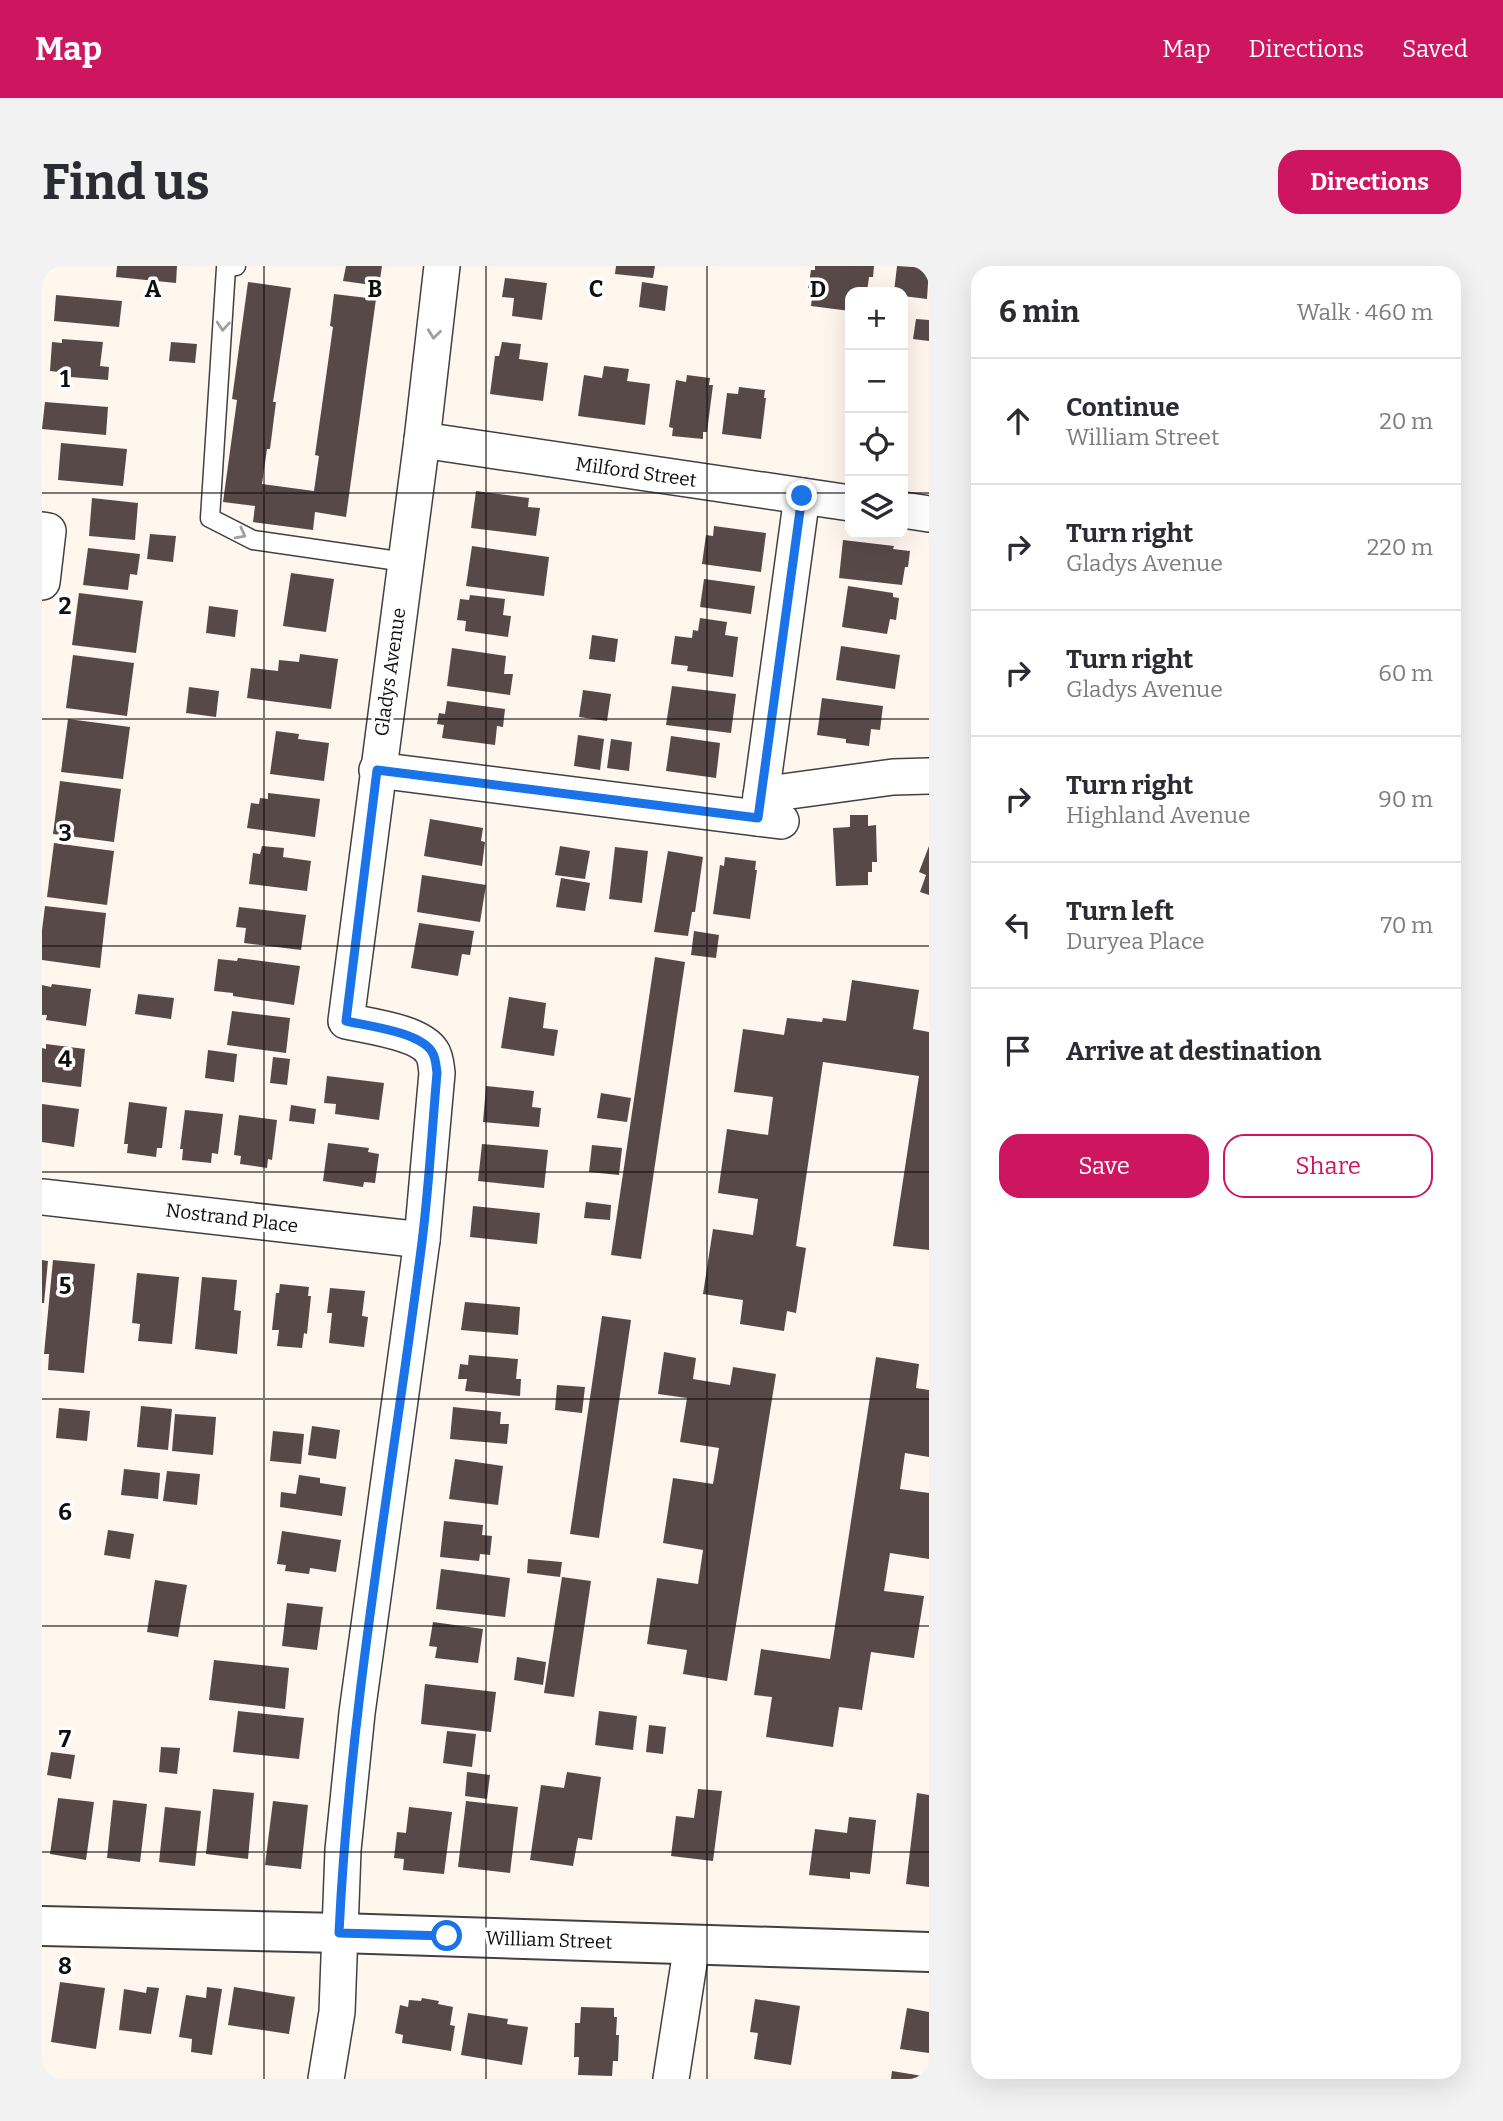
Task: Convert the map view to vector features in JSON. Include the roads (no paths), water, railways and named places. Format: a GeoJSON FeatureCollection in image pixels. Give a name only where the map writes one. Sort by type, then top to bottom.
{"type":"FeatureCollection","features":[{"type":"Feature","properties":{"kind":"street","name":"Gladys Avenue"},"geometry":{"type":"LineString","coordinates":[[326,2079],[337,2012],[343,1850],[357,1713],[422,1240],[437,1073],[435,1056],[430,1048],[406,1034],[346,1021],[422,440],[442,266]]}},
{"type":"Feature","properties":{"kind":"street","name":"Milford Street"},"geometry":{"type":"LineString","coordinates":[[422,440],[845,502]]}},
{"type":"Feature","properties":{"kind":"street"},"geometry":{"type":"LineString","coordinates":[[767,811],[802,496]]}},
{"type":"Feature","properties":{"kind":"street"},"geometry":{"type":"LineString","coordinates":[[908,511],[929,514]]}},
{"type":"Feature","properties":{"kind":"street"},"geometry":{"type":"LineString","coordinates":[[42,530],[48,531],[42,582]]}},
{"type":"Feature","properties":{"kind":"street"},"geometry":{"type":"LineString","coordinates":[[377,770],[767,811],[893,776],[929,776]]}},
{"type":"Feature","properties":{"kind":"street","name":"Nostrand Place"},"geometry":{"type":"LineString","coordinates":[[42,1196],[422,1240]]}},
{"type":"Feature","properties":{"kind":"street","name":"William Street"},"geometry":{"type":"LineString","coordinates":[[42,1926],[929,1952]]}},
{"type":"Feature","properties":{"kind":"street"},"geometry":{"type":"LineString","coordinates":[[671,2079],[692,1944]]}},
{"type":"Feature","properties":{"kind":"lane"},"geometry":{"type":"LineString","coordinates":[[236,266],[226,268],[210,518],[253,540],[405,562]]}}]}
